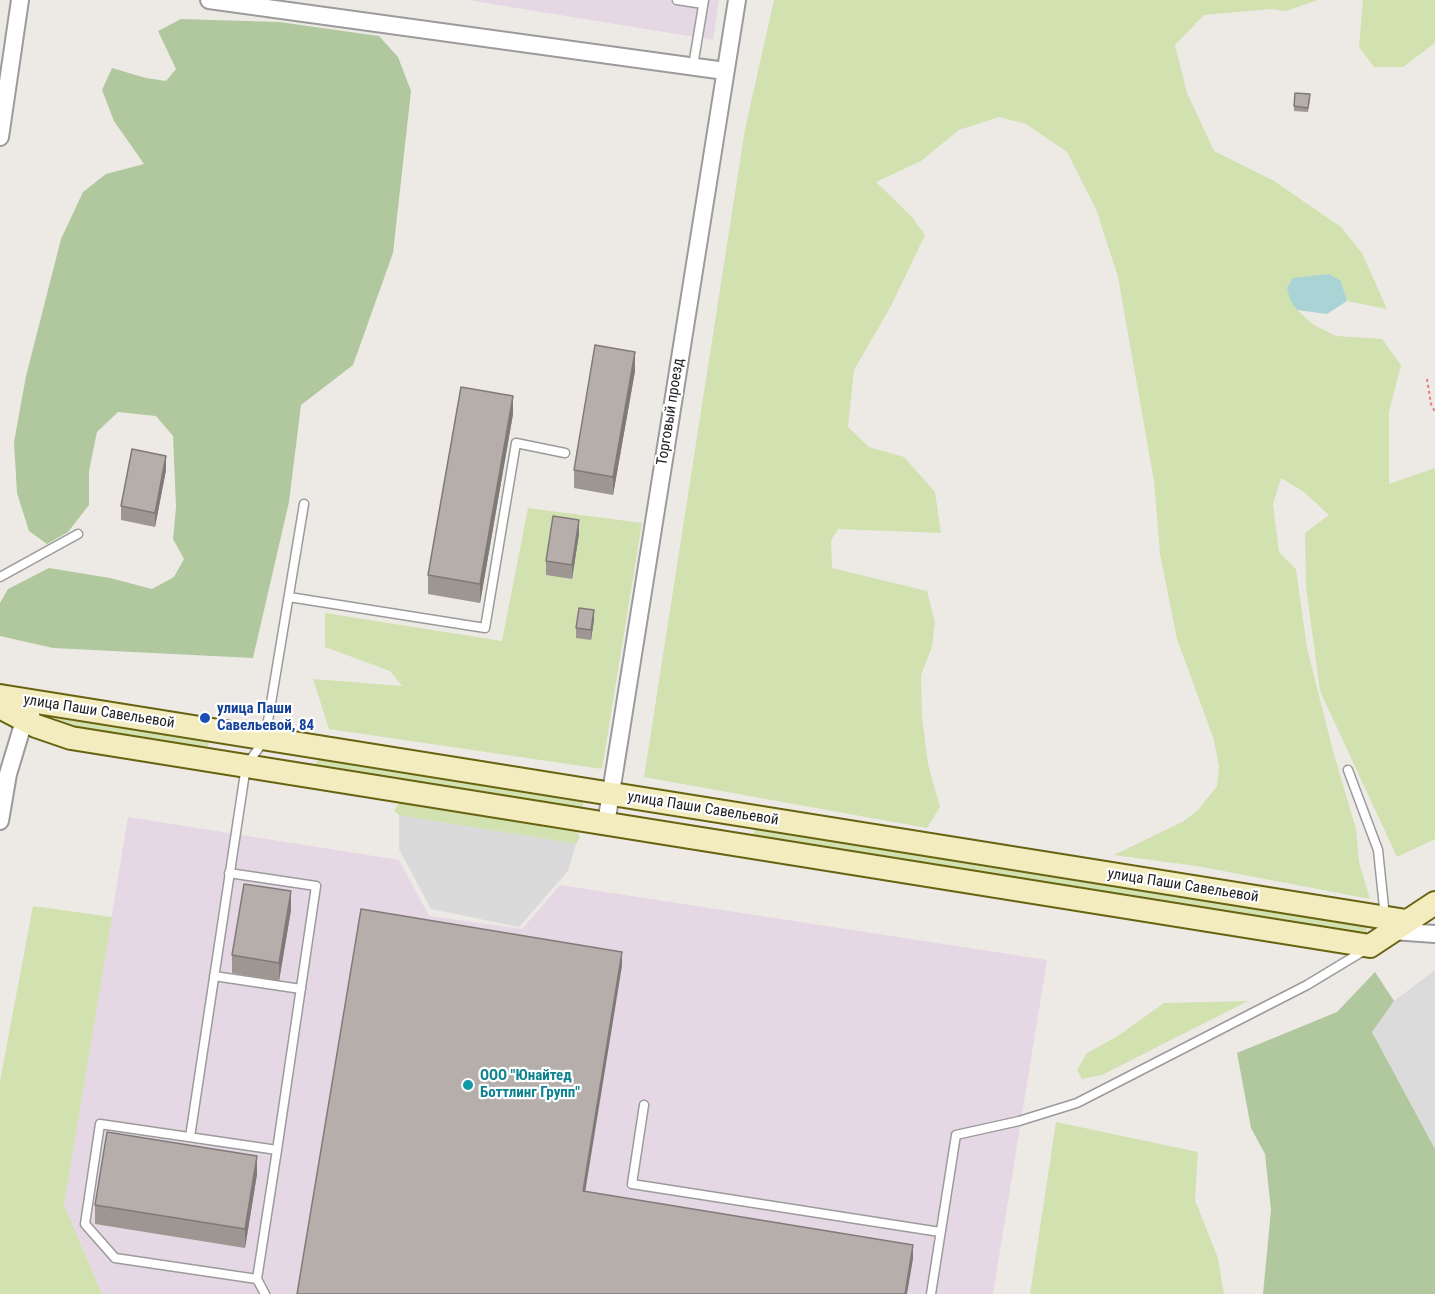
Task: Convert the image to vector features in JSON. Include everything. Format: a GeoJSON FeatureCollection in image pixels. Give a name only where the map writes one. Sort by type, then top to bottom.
{"type":"FeatureCollection","features":[{"type":"Feature","properties":{"kind":"street"},"geometry":{"type":"LineString","coordinates":[[0,137],[20,0]]}},
{"type":"Feature","properties":{"kind":"street"},"geometry":{"type":"LineString","coordinates":[[209,0],[725,71]]}},
{"type":"Feature","properties":{"kind":"street","name":"Торговый проезд"},"geometry":{"type":"LineString","coordinates":[[606,824],[737,0]]}},
{"type":"Feature","properties":{"kind":"street","name":"улица Паши Савельевой"},"geometry":{"type":"LineString","coordinates":[[5,700],[50,704],[611,794],[1394,923]]}},
{"type":"Feature","properties":{"kind":"street","name":"улица Паши Савельевой"},"geometry":{"type":"LineString","coordinates":[[5,700],[24,721],[71,738],[1370,946]]}},
{"type":"Feature","properties":{"kind":"street"},"geometry":{"type":"LineString","coordinates":[[0,821],[8,774],[24,721],[31,713],[50,704]]}},
{"type":"Feature","properties":{"kind":"street"},"geometry":{"type":"LineString","coordinates":[[1370,946],[1394,923],[1435,903]]}},
{"type":"Feature","properties":{"kind":"street"},"geometry":{"type":"LineString","coordinates":[[1394,923],[1435,934]]}},
{"type":"Feature","properties":{"kind":"lane"},"geometry":{"type":"LineString","coordinates":[[677,0],[703,2],[693,66]]}},
{"type":"Feature","properties":{"kind":"lane"},"geometry":{"type":"LineString","coordinates":[[289,597],[484,628],[516,443],[565,453]]}},
{"type":"Feature","properties":{"kind":"lane"},"geometry":{"type":"LineString","coordinates":[[190,1137],[246,766],[265,739],[304,504]]}},
{"type":"Feature","properties":{"kind":"lane"},"geometry":{"type":"LineString","coordinates":[[0,578],[78,534]]}},
{"type":"Feature","properties":{"kind":"lane"},"geometry":{"type":"LineString","coordinates":[[1348,770],[1378,850],[1394,923]]}},
{"type":"Feature","properties":{"kind":"lane"},"geometry":{"type":"LineString","coordinates":[[229,873],[316,886],[257,1279],[265,1294]]}},
{"type":"Feature","properties":{"kind":"lane"},"geometry":{"type":"LineString","coordinates":[[931,1294],[956,1135],[1019,1121],[1077,1103],[1307,985],[1370,946]]}},
{"type":"Feature","properties":{"kind":"lane"},"geometry":{"type":"LineString","coordinates":[[214,976],[301,989]]}},
{"type":"Feature","properties":{"kind":"lane"},"geometry":{"type":"LineString","coordinates":[[644,1105],[632,1184],[940,1232]]}},
{"type":"Feature","properties":{"kind":"lane"},"geometry":{"type":"LineString","coordinates":[[257,1279],[115,1258],[85,1224],[100,1124],[277,1150]]}},
{"type":"Feature","properties":{"kind":"path"},"geometry":{"type":"LineString","coordinates":[[1427,379],[1431,404],[1435,412]]}},
{"type":"Feature","properties":{"kind":"shaded area"},"geometry":{"type":"Polygon","coordinates":[[[468,0],[719,0],[713,40],[468,0]]]}},
{"type":"Feature","properties":{"kind":"shaded area"},"geometry":{"type":"Polygon","coordinates":[[[399,815],[576,844],[568,871],[519,927],[431,909],[399,849],[399,815]]]}},
{"type":"Feature","properties":{"kind":"shaded area"},"geometry":{"type":"Polygon","coordinates":[[[128,817],[399,860],[429,916],[522,929],[560,885],[1047,960],[993,1294],[102,1294],[64,1205],[128,817]]]}},
{"type":"Feature","properties":{"kind":"shaded area"},"geometry":{"type":"Polygon","coordinates":[[[1435,970],[1435,1149],[1372,1032],[1394,1001],[1435,970]]]}},
{"type":"Feature","properties":{"kind":"green space"},"geometry":{"type":"Polygon","coordinates":[[[774,0],[1318,0],[1286,11],[1270,9],[1204,15],[1175,45],[1187,93],[1214,151],[1274,181],[1341,227],[1362,253],[1387,309],[1347,301],[1341,281],[1297,310],[1314,325],[1336,336],[1382,339],[1401,365],[1389,412],[1389,484],[1435,468],[1435,839],[1397,857],[1320,691],[1306,587],[1305,533],[1329,515],[1304,492],[1281,478],[1273,504],[1279,552],[1296,569],[1307,648],[1333,751],[1356,829],[1359,862],[1370,899],[1197,866],[1114,855],[1184,821],[1198,810],[1217,786],[1219,767],[1214,740],[1177,639],[1160,554],[1154,481],[1118,277],[1096,209],[1067,152],[1026,124],[999,117],[959,130],[921,161],[876,182],[912,217],[925,235],[891,306],[854,370],[848,427],[869,447],[904,457],[935,492],[941,533],[838,529],[831,541],[832,568],[927,591],[935,622],[932,647],[921,675],[922,717],[928,764],[940,807],[927,828],[644,777],[745,129],[774,0]]]}},
{"type":"Feature","properties":{"kind":"green space"},"geometry":{"type":"Polygon","coordinates":[[[1363,0],[1435,0],[1435,43],[1403,67],[1374,67],[1359,47],[1363,0]]]}},
{"type":"Feature","properties":{"kind":"green space"},"geometry":{"type":"Polygon","coordinates":[[[181,19],[279,22],[379,36],[398,57],[411,91],[393,253],[353,365],[301,405],[289,502],[253,658],[53,648],[0,636],[0,603],[8,589],[49,568],[110,578],[152,589],[174,577],[184,559],[173,539],[176,507],[173,436],[156,416],[118,412],[97,432],[89,471],[89,505],[68,532],[47,544],[29,531],[17,493],[14,442],[26,376],[61,239],[83,192],[106,174],[144,164],[114,121],[102,90],[112,68],[166,81],[176,69],[158,31],[181,19]]]}},
{"type":"Feature","properties":{"kind":"green space"},"geometry":{"type":"Polygon","coordinates":[[[528,508],[642,523],[602,769],[329,729],[313,679],[402,686],[390,671],[325,647],[325,613],[502,641],[528,508]]]}},
{"type":"Feature","properties":{"kind":"green space"},"geometry":{"type":"Polygon","coordinates":[[[51,714],[204,738],[209,744],[204,752],[45,722],[46,716],[51,714]]]}},
{"type":"Feature","properties":{"kind":"green space"},"geometry":{"type":"Polygon","coordinates":[[[320,756],[579,798],[583,802],[583,809],[318,770],[315,765],[320,756]]]}},
{"type":"Feature","properties":{"kind":"green space"},"geometry":{"type":"Polygon","coordinates":[[[399,803],[577,832],[580,837],[576,844],[399,815],[394,811],[399,803]]]}},
{"type":"Feature","properties":{"kind":"green space"},"geometry":{"type":"Polygon","coordinates":[[[757,828],[1363,925],[1367,928],[1367,933],[1363,936],[751,836],[757,828]]]}},
{"type":"Feature","properties":{"kind":"green space"},"geometry":{"type":"Polygon","coordinates":[[[33,906],[112,917],[64,1205],[102,1294],[0,1294],[0,1081],[33,906]]]}},
{"type":"Feature","properties":{"kind":"green space"},"geometry":{"type":"Polygon","coordinates":[[[1375,972],[1394,1001],[1372,1032],[1435,1149],[1435,1294],[1263,1294],[1271,1210],[1265,1154],[1251,1128],[1237,1053],[1337,1012],[1375,972]]]}},
{"type":"Feature","properties":{"kind":"green space"},"geometry":{"type":"Polygon","coordinates":[[[1248,1001],[1102,1075],[1082,1079],[1077,1070],[1087,1053],[1118,1036],[1164,1003],[1248,1001]]]}},
{"type":"Feature","properties":{"kind":"green space"},"geometry":{"type":"Polygon","coordinates":[[[1056,1122],[1198,1152],[1195,1200],[1218,1258],[1224,1294],[1030,1294],[1056,1122]]]}},
{"type":"Feature","properties":{"kind":"water"},"geometry":{"type":"Polygon","coordinates":[[[1329,274],[1341,281],[1347,301],[1327,314],[1297,310],[1290,300],[1287,288],[1293,278],[1329,274]]]}},
{"type":"Feature","properties":{"kind":"building"},"geometry":{"type":"Polygon","coordinates":[[[1295,93],[1310,94],[1308,108],[1294,106],[1295,93]]]}},
{"type":"Feature","properties":{"kind":"building"},"geometry":{"type":"Polygon","coordinates":[[[595,345],[635,352],[613,477],[574,470],[595,345]]]}},
{"type":"Feature","properties":{"kind":"building"},"geometry":{"type":"Polygon","coordinates":[[[461,387],[513,396],[480,584],[428,575],[461,387]]]}},
{"type":"Feature","properties":{"kind":"building"},"geometry":{"type":"Polygon","coordinates":[[[132,449],[166,456],[155,513],[121,506],[132,449]]]}},
{"type":"Feature","properties":{"kind":"building"},"geometry":{"type":"Polygon","coordinates":[[[553,516],[579,520],[572,565],[546,561],[553,516]]]}},
{"type":"Feature","properties":{"kind":"building"},"geometry":{"type":"Polygon","coordinates":[[[579,608],[594,610],[591,630],[576,628],[579,608]]]}},
{"type":"Feature","properties":{"kind":"building"},"geometry":{"type":"Polygon","coordinates":[[[244,884],[291,891],[279,963],[232,955],[244,884]]]}},
{"type":"Feature","properties":{"kind":"building","name":"ООО \"Юнайтед Боттлинг Групп\""},"geometry":{"type":"Polygon","coordinates":[[[361,909],[622,952],[583,1191],[913,1245],[905,1294],[297,1294],[361,909]]]}},
{"type":"Feature","properties":{"kind":"building"},"geometry":{"type":"Polygon","coordinates":[[[107,1132],[257,1156],[245,1229],[95,1205],[107,1132]]]}},
{"type":"Feature","properties":{"kind":"place","name":"улица Паши Савельевой, 84"},"geometry":{"type":"Point","coordinates":[205,718]}},
{"type":"Feature","properties":{"kind":"place","name":"ООО \"Юнайтед Боттлинг Групп\""},"geometry":{"type":"Point","coordinates":[468,1085]}}]}
